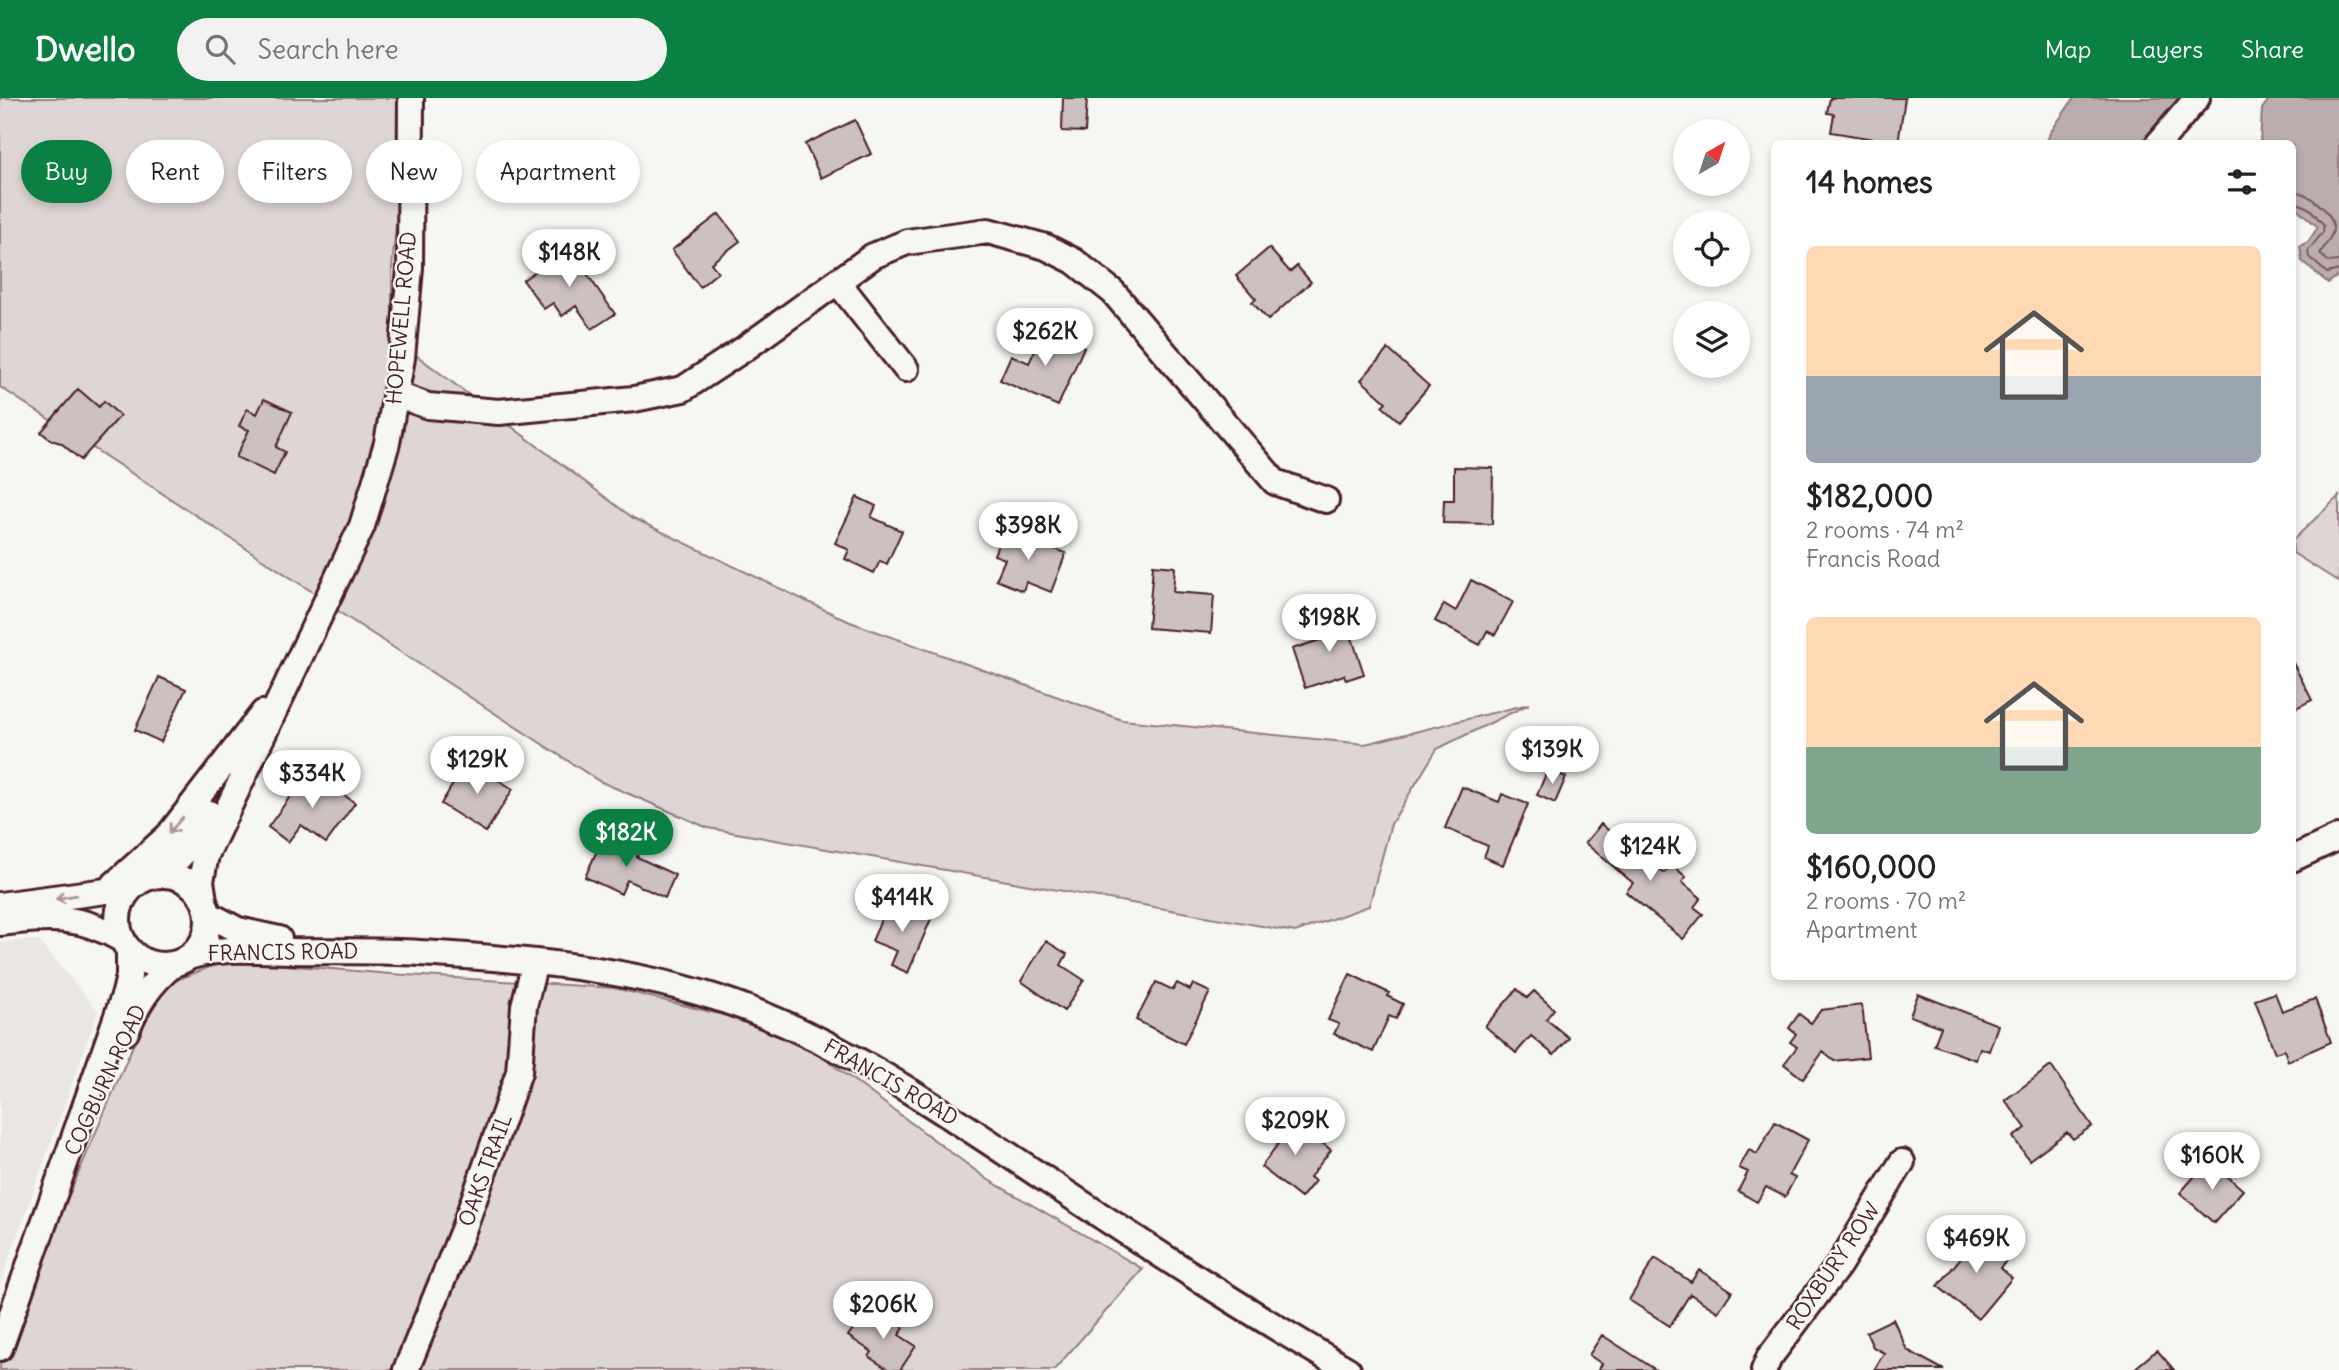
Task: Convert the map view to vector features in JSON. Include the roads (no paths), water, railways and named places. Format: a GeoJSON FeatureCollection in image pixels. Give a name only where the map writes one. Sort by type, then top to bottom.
{"type":"FeatureCollection","features":[{"type":"Feature","properties":{"kind":"street","name":"HOPEWELL ROAD"},"geometry":{"type":"LineString","coordinates":[[206,907],[201,881],[206,855],[362,526],[387,443],[402,358],[410,268],[411,98]]}},
{"type":"Feature","properties":{"kind":"street"},"geometry":{"type":"LineString","coordinates":[[2161,140],[2197,98]]}},
{"type":"Feature","properties":{"kind":"street"},"geometry":{"type":"LineString","coordinates":[[395,394],[428,406],[499,412],[634,399],[683,388],[744,349],[873,256],[907,242],[988,231],[1046,247],[1074,261],[1113,292],[1275,482],[1326,500]]}},
{"type":"Feature","properties":{"kind":"street"},"geometry":{"type":"LineString","coordinates":[[837,281],[906,369]]}},
{"type":"Feature","properties":{"kind":"street","name":"HOPEWELL ROAD"},"geometry":{"type":"LineString","coordinates":[[156,875],[169,868],[191,844],[263,713],[286,683]]}},
{"type":"Feature","properties":{"kind":"street"},"geometry":{"type":"LineString","coordinates":[[107,891],[168,836],[263,713]]}},
{"type":"Feature","properties":{"kind":"street"},"geometry":{"type":"LineString","coordinates":[[2296,857],[2339,837]]}},
{"type":"Feature","properties":{"kind":"street"},"geometry":{"type":"LineString","coordinates":[[0,923],[71,918],[101,928],[149,963],[183,960],[202,944],[208,929],[206,907],[195,888],[170,875],[143,879],[132,887],[123,898],[119,912],[118,926],[126,945]]}},
{"type":"Feature","properties":{"kind":"street"},"geometry":{"type":"LineString","coordinates":[[0,905],[132,887]]}},
{"type":"Feature","properties":{"kind":"street","name":"FRANCIS ROAD"},"geometry":{"type":"LineString","coordinates":[[206,907],[229,926],[258,936],[374,950],[535,962],[617,973],[732,1003],[824,1042],[923,1097],[1121,1228],[1348,1370]]}},
{"type":"Feature","properties":{"kind":"street","name":"COGBURN ROAD"},"geometry":{"type":"LineString","coordinates":[[0,1348],[125,993],[129,976],[126,945]]}},
{"type":"Feature","properties":{"kind":"street","name":"FRANCIS ROAD"},"geometry":{"type":"LineString","coordinates":[[183,960],[230,950],[374,950]]}},
{"type":"Feature","properties":{"kind":"street","name":"COGBURN ROAD"},"geometry":{"type":"LineString","coordinates":[[65,1167],[132,1016],[150,986],[183,960]]}},
{"type":"Feature","properties":{"kind":"street","name":"OAKS TRAIL"},"geometry":{"type":"LineString","coordinates":[[406,1370],[465,1225],[519,1072],[524,1006],[535,962]]}},
{"type":"Feature","properties":{"kind":"street","name":"ROXBURY ROW"},"geometry":{"type":"LineString","coordinates":[[1765,1370],[1769,1358],[1839,1265],[1902,1162]]}},
{"type":"Feature","properties":{"kind":"water"},"geometry":{"type":"Polygon","coordinates":[[[2074,98],[2181,98],[2146,140],[2047,140],[2074,98]]]}},
{"type":"Feature","properties":{"kind":"water"},"geometry":{"type":"Polygon","coordinates":[[[2270,98],[2339,98],[2339,275],[2328,283],[2302,261],[2300,246],[2308,242],[2318,227],[2296,208],[2296,140],[2260,140],[2262,109],[2270,98]]]}}]}
